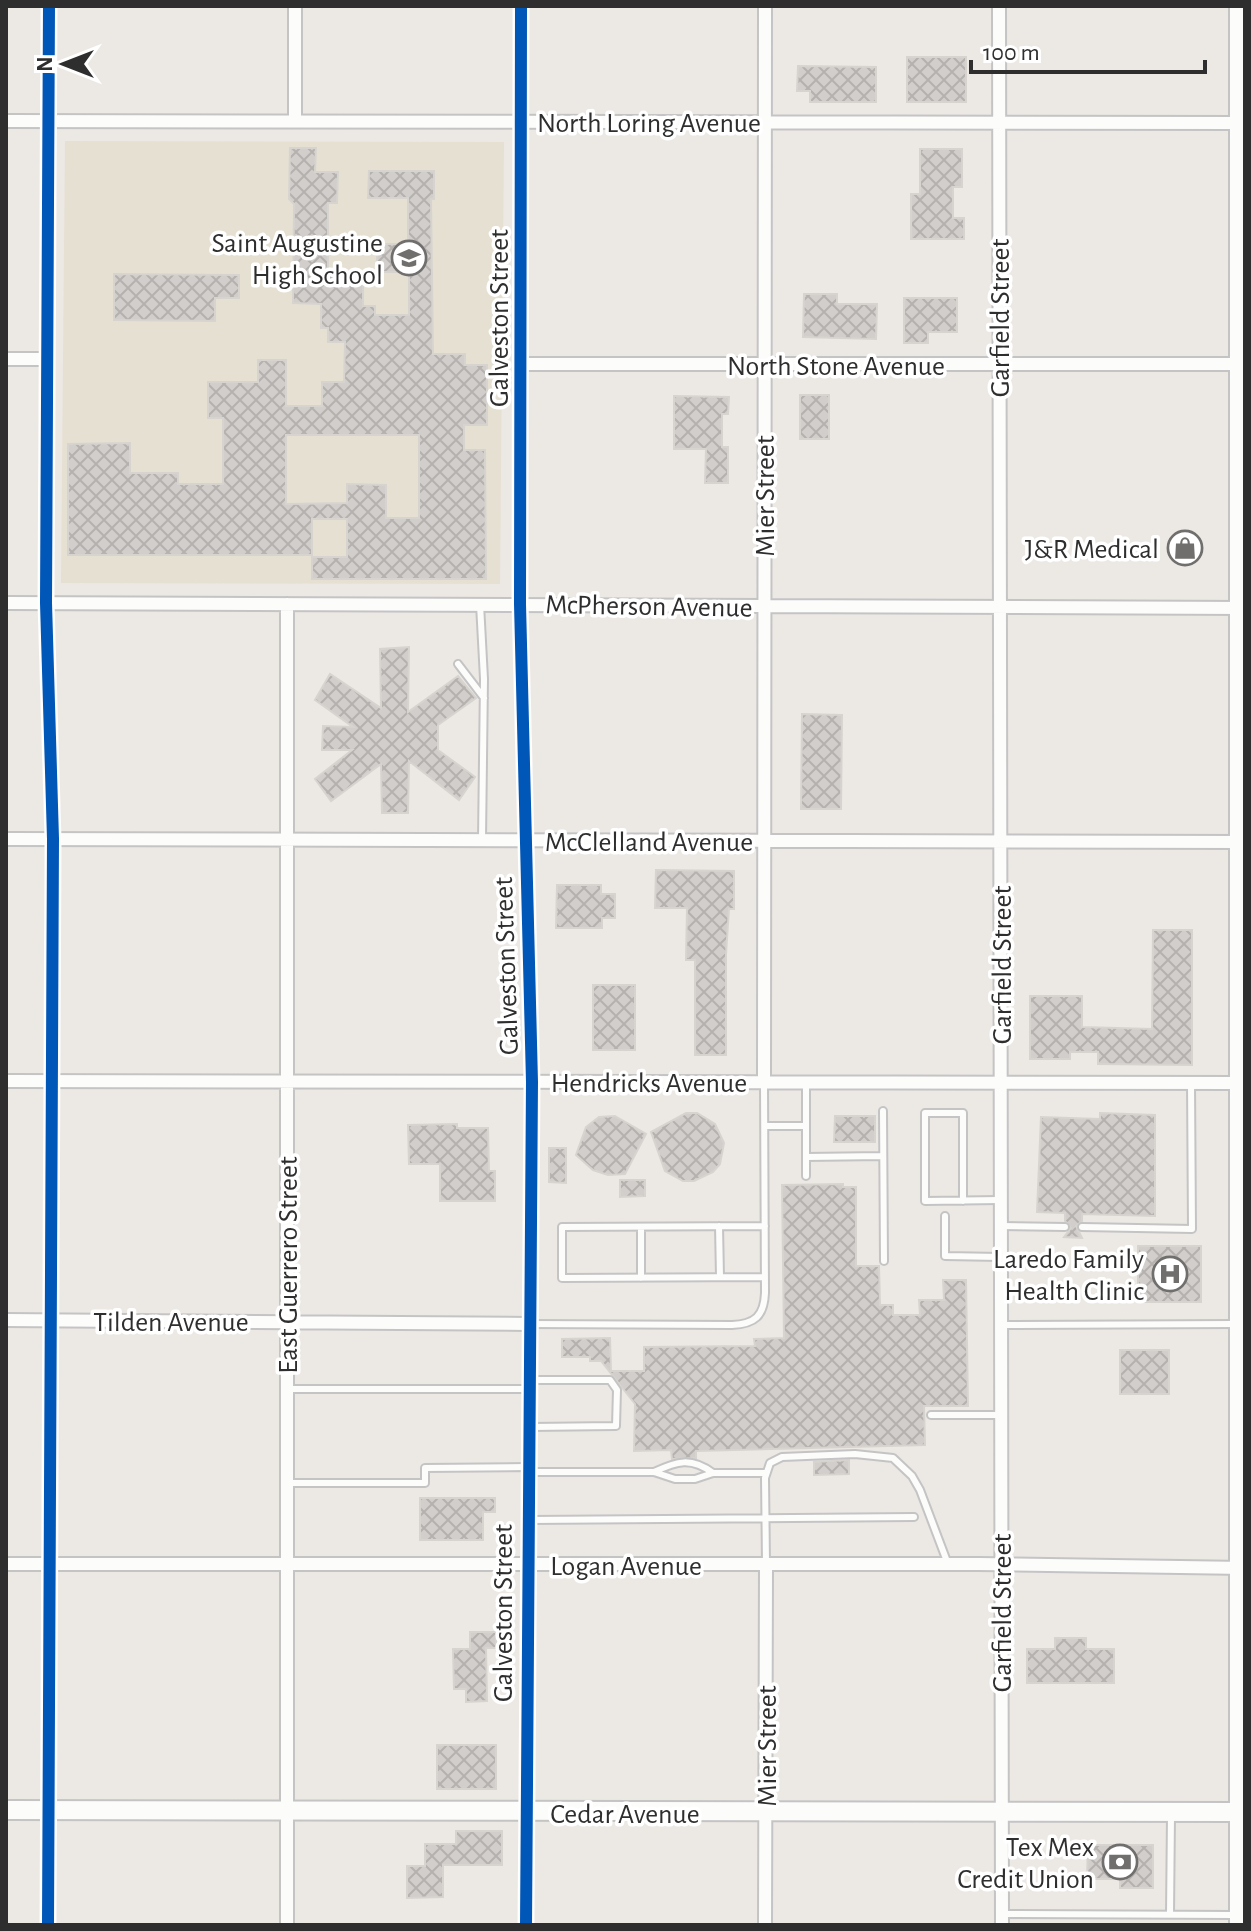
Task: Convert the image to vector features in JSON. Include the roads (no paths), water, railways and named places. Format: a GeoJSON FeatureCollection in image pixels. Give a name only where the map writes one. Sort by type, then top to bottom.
{"type":"FeatureCollection","features":[{"type":"Feature","properties":{"kind":"main road"},"geometry":{"type":"LineString","coordinates":[[1239,6],[1242,123],[1242,1812],[1239,1920]]}},
{"type":"Feature","properties":{"kind":"main road","name":"Cedar Avenue"},"geometry":{"type":"LineString","coordinates":[[6,1810],[1242,1812]]}},
{"type":"Feature","properties":{"kind":"street"},"geometry":{"type":"LineString","coordinates":[[48,1925],[53,839],[46,603],[49,6]]}},
{"type":"Feature","properties":{"kind":"street"},"geometry":{"type":"LineString","coordinates":[[295,6],[295,121]]}},
{"type":"Feature","properties":{"kind":"street","name":"Galveston Street"},"geometry":{"type":"LineString","coordinates":[[521,6],[523,364],[520,604],[532,1082],[526,1565],[526,1925]]}},
{"type":"Feature","properties":{"kind":"street","name":"Mier Street"},"geometry":{"type":"LineString","coordinates":[[764,1083],[765,6]]}},
{"type":"Feature","properties":{"kind":"street","name":"Garfield Street"},"geometry":{"type":"LineString","coordinates":[[999,6],[1002,1920]]}},
{"type":"Feature","properties":{"kind":"street","name":"North Loring Avenue"},"geometry":{"type":"LineString","coordinates":[[6,121],[1242,123]]}},
{"type":"Feature","properties":{"kind":"street"},"geometry":{"type":"LineString","coordinates":[[6,359],[45,359]]}},
{"type":"Feature","properties":{"kind":"street","name":"North Stone Avenue"},"geometry":{"type":"LineString","coordinates":[[523,364],[1242,364]]}},
{"type":"Feature","properties":{"kind":"street","name":"McPherson Avenue"},"geometry":{"type":"LineString","coordinates":[[6,603],[1242,608]]}},
{"type":"Feature","properties":{"kind":"street","name":"East Guerrero Street"},"geometry":{"type":"LineString","coordinates":[[287,604],[287,1925]]}},
{"type":"Feature","properties":{"kind":"street","name":"McClelland Avenue"},"geometry":{"type":"LineString","coordinates":[[6,839],[1242,842]]}},
{"type":"Feature","properties":{"kind":"street","name":"Hendricks Avenue"},"geometry":{"type":"LineString","coordinates":[[6,1081],[1242,1083]]}},
{"type":"Feature","properties":{"kind":"street","name":"Tilden Avenue"},"geometry":{"type":"LineString","coordinates":[[6,1320],[528,1324]]}},
{"type":"Feature","properties":{"kind":"street","name":"Logan Avenue"},"geometry":{"type":"LineString","coordinates":[[6,1564],[948,1564],[1242,1568]]}},
{"type":"Feature","properties":{"kind":"street","name":"Mier Street"},"geometry":{"type":"LineString","coordinates":[[765,1925],[766,1566]]}},
{"type":"Feature","properties":{"kind":"lane"},"geometry":{"type":"LineString","coordinates":[[480,604],[484,698],[482,840]]}},
{"type":"Feature","properties":{"kind":"lane"},"geometry":{"type":"LineString","coordinates":[[458,664],[484,698]]}},
{"type":"Feature","properties":{"kind":"lane"},"geometry":{"type":"LineString","coordinates":[[528,1324],[744,1324],[761,1315],[765,1277],[764,1083]]}},
{"type":"Feature","properties":{"kind":"lane"},"geometry":{"type":"LineString","coordinates":[[806,1083],[806,1176]]}},
{"type":"Feature","properties":{"kind":"lane"},"geometry":{"type":"LineString","coordinates":[[1082,1227],[1192,1229],[1191,1083]]}},
{"type":"Feature","properties":{"kind":"lane"},"geometry":{"type":"LineString","coordinates":[[883,1111],[884,1261]]}},
{"type":"Feature","properties":{"kind":"lane"},"geometry":{"type":"LineString","coordinates":[[963,1201],[963,1113],[925,1113],[925,1201],[963,1201],[1000,1200]]}},
{"type":"Feature","properties":{"kind":"lane"},"geometry":{"type":"LineString","coordinates":[[765,1126],[806,1126]]}},
{"type":"Feature","properties":{"kind":"lane"},"geometry":{"type":"LineString","coordinates":[[806,1157],[883,1156]]}},
{"type":"Feature","properties":{"kind":"lane"},"geometry":{"type":"LineString","coordinates":[[945,1216],[945,1256],[1000,1257]]}},
{"type":"Feature","properties":{"kind":"lane"},"geometry":{"type":"LineString","coordinates":[[719,1226],[720,1277]]}},
{"type":"Feature","properties":{"kind":"lane"},"geometry":{"type":"LineString","coordinates":[[765,1226],[562,1227],[562,1278],[765,1277]]}},
{"type":"Feature","properties":{"kind":"lane"},"geometry":{"type":"LineString","coordinates":[[1000,1226],[1065,1227]]}},
{"type":"Feature","properties":{"kind":"lane"},"geometry":{"type":"LineString","coordinates":[[641,1227],[641,1278]]}},
{"type":"Feature","properties":{"kind":"lane"},"geometry":{"type":"LineString","coordinates":[[1000,1325],[1242,1324]]}},
{"type":"Feature","properties":{"kind":"lane"},"geometry":{"type":"LineString","coordinates":[[287,1389],[610,1380],[617,1390],[616,1426],[527,1427]]}},
{"type":"Feature","properties":{"kind":"lane"},"geometry":{"type":"LineString","coordinates":[[931,1415],[1000,1415]]}},
{"type":"Feature","properties":{"kind":"lane"},"geometry":{"type":"LineString","coordinates":[[766,1566],[765,1473],[770,1463],[782,1457],[855,1454],[893,1458],[916,1483],[948,1564]]}},
{"type":"Feature","properties":{"kind":"lane"},"geometry":{"type":"LineString","coordinates":[[654,1472],[669,1463],[693,1461],[713,1473]]}},
{"type":"Feature","properties":{"kind":"lane"},"geometry":{"type":"LineString","coordinates":[[287,1483],[425,1483],[425,1468],[654,1472],[685,1479],[713,1473],[765,1473]]}},
{"type":"Feature","properties":{"kind":"lane"},"geometry":{"type":"LineString","coordinates":[[527,1520],[914,1517]]}},
{"type":"Feature","properties":{"kind":"lane"},"geometry":{"type":"LineString","coordinates":[[1170,1914],[1171,1812]]}},
{"type":"Feature","properties":{"kind":"lane"},"geometry":{"type":"LineString","coordinates":[[1002,1920],[1170,1914],[1239,1920]]}},
{"type":"Feature","properties":{"kind":"place","name":"Saint Augustine High School"},"geometry":{"type":"Point","coordinates":[409,258]}},
{"type":"Feature","properties":{"kind":"place","name":"J&R Medical"},"geometry":{"type":"Point","coordinates":[1185,548]}},
{"type":"Feature","properties":{"kind":"place","name":"Laredo Family Health Clinic"},"geometry":{"type":"Point","coordinates":[1170,1274]}},
{"type":"Feature","properties":{"kind":"place","name":"Tex Mex Credit Union"},"geometry":{"type":"Point","coordinates":[1120,1862]}}]}
